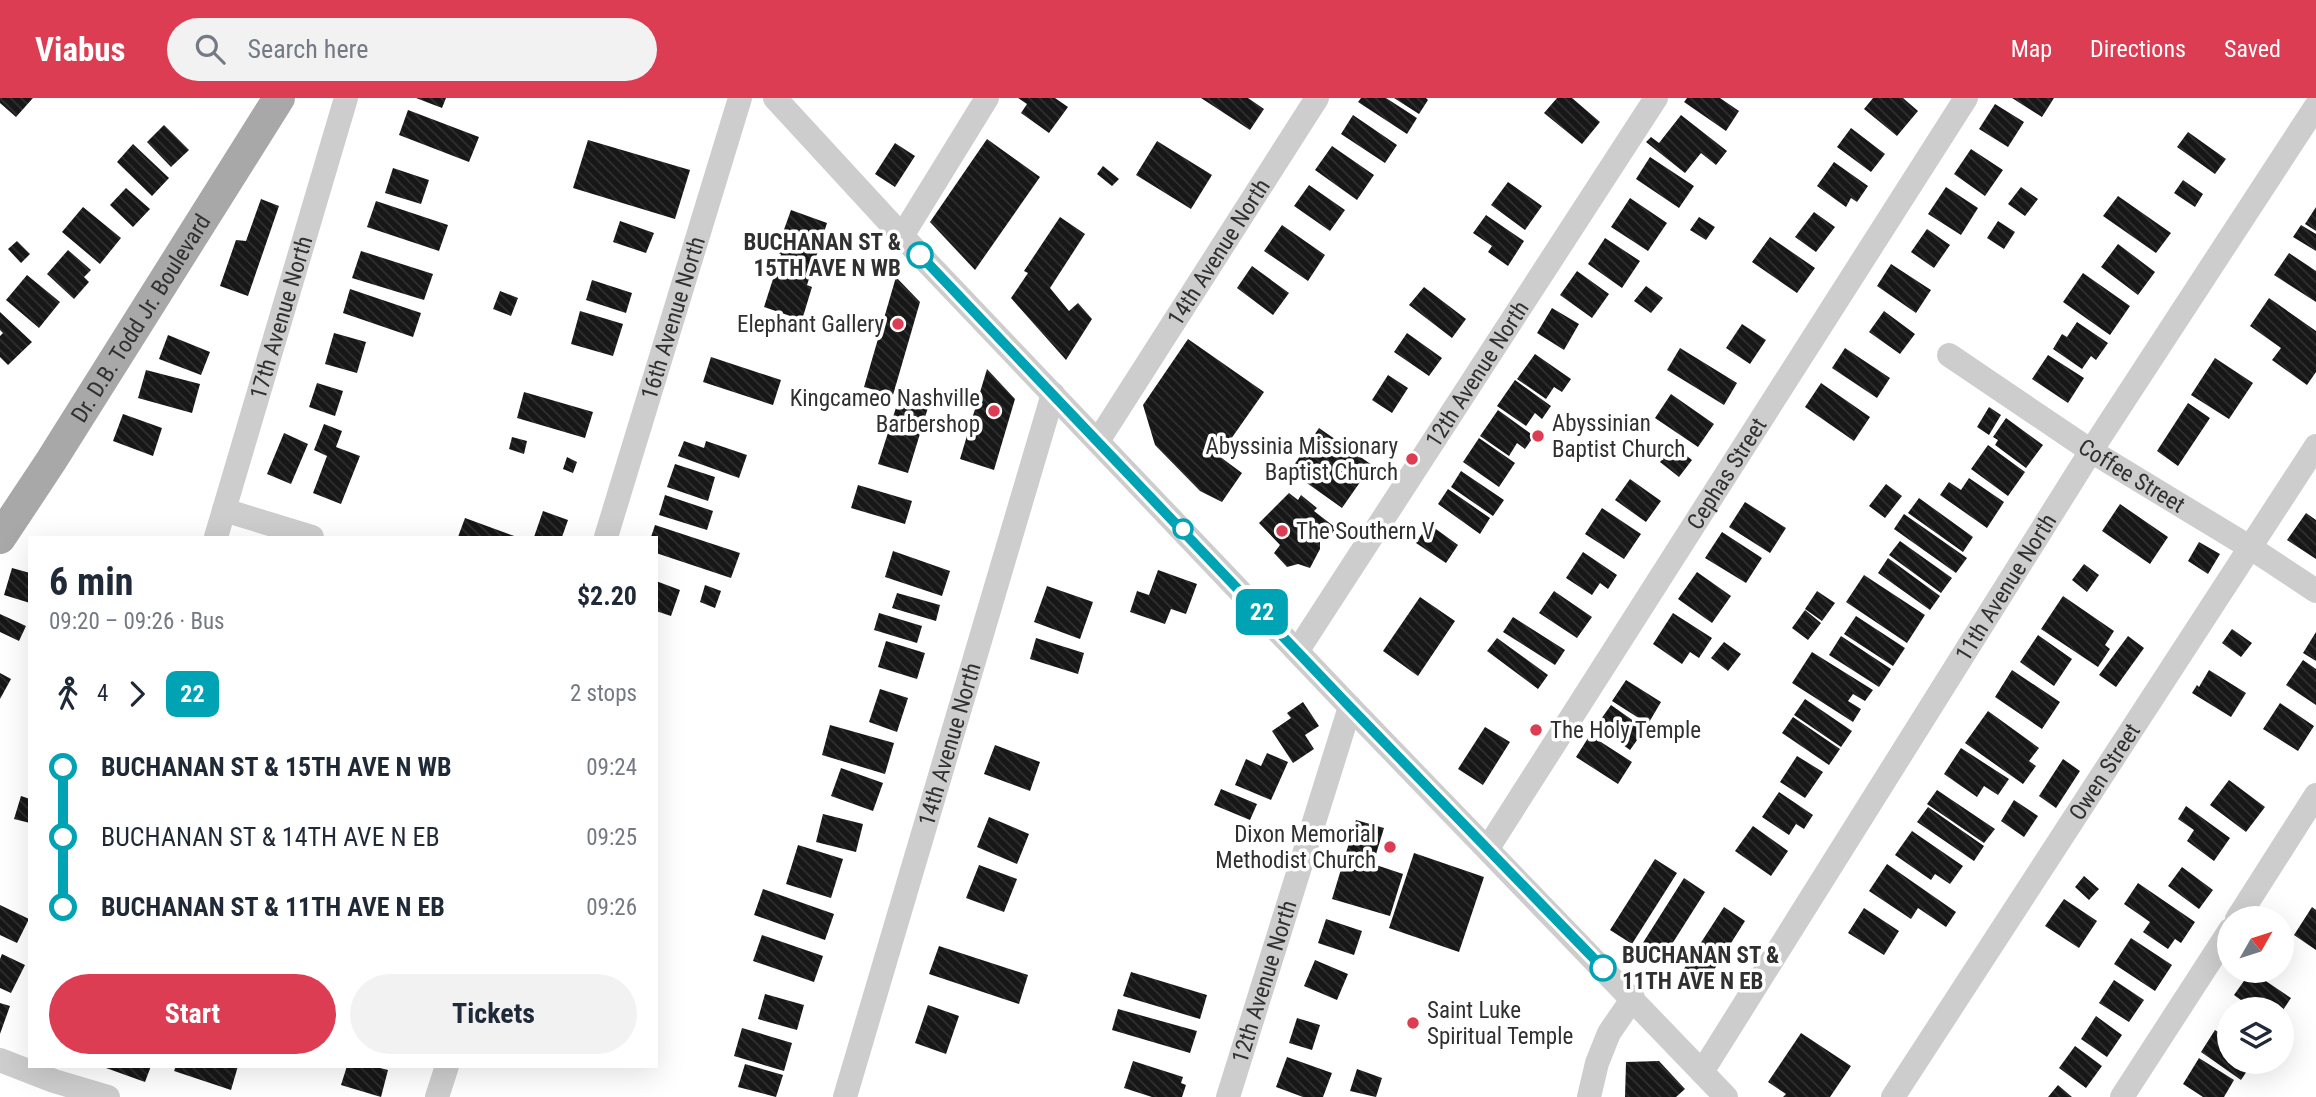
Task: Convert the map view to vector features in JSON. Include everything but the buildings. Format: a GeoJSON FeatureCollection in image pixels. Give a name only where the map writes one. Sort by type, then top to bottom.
{"type":"FeatureCollection","features":[{"type":"Feature","properties":{"kind":"main road","name":"Dr. D.B. Todd Jr. Boulevard"},"geometry":{"type":"LineString","coordinates":[[0,538],[279,98]]}},
{"type":"Feature","properties":{"kind":"street","name":"17th Avenue North"},"geometry":{"type":"LineString","coordinates":[[216,536],[346,98]]}},
{"type":"Feature","properties":{"kind":"street","name":"16th Avenue North"},"geometry":{"type":"LineString","coordinates":[[606,536],[740,98]]}},
{"type":"Feature","properties":{"kind":"street"},"geometry":{"type":"LineString","coordinates":[[775,98],[902,236],[1350,707],[1726,1097]]}},
{"type":"Feature","properties":{"kind":"street"},"geometry":{"type":"LineString","coordinates":[[902,236],[987,98]]}},
{"type":"Feature","properties":{"kind":"street","name":"14th Avenue North"},"geometry":{"type":"LineString","coordinates":[[1098,441],[1317,98]]}},
{"type":"Feature","properties":{"kind":"street","name":"12th Avenue North"},"geometry":{"type":"LineString","coordinates":[[1298,650],[1656,98]]}},
{"type":"Feature","properties":{"kind":"street","name":"Cephas Street"},"geometry":{"type":"LineString","coordinates":[[1488,848],[1966,98]]}},
{"type":"Feature","properties":{"kind":"street","name":"11th Avenue North"},"geometry":{"type":"LineString","coordinates":[[1702,1072],[2091,451],[2316,106]]}},
{"type":"Feature","properties":{"kind":"street","name":"Coffee Street"},"geometry":{"type":"LineString","coordinates":[[1949,355],[2091,451],[2251,548],[2316,591]]}},
{"type":"Feature","properties":{"kind":"street","name":"14th Avenue North"},"geometry":{"type":"LineString","coordinates":[[845,1097],[1053,394]]}},
{"type":"Feature","properties":{"kind":"street","name":"Owen Street"},"geometry":{"type":"LineString","coordinates":[[1893,1097],[2316,446]]}},
{"type":"Feature","properties":{"kind":"street"},"geometry":{"type":"LineString","coordinates":[[224,510],[309,536]]}},
{"type":"Feature","properties":{"kind":"street","name":"12th Avenue North"},"geometry":{"type":"LineString","coordinates":[[1228,1097],[1350,707]]}},
{"type":"Feature","properties":{"kind":"street"},"geometry":{"type":"LineString","coordinates":[[2245,906],[2316,795]]}},
{"type":"Feature","properties":{"kind":"street"},"geometry":{"type":"LineString","coordinates":[[2122,1097],[2217,950]]}},
{"type":"Feature","properties":{"kind":"street"},"geometry":{"type":"LineString","coordinates":[[1589,1097],[1597,1063],[1609,1033],[1633,999]]}},
{"type":"Feature","properties":{"kind":"street"},"geometry":{"type":"LineString","coordinates":[[0,1060],[54,1081],[108,1097]]}},
{"type":"Feature","properties":{"kind":"street"},"geometry":{"type":"LineString","coordinates":[[437,1097],[446,1068]]}},
{"type":"Feature","properties":{"kind":"bus line","name":"22"},"geometry":{"type":"LineString","coordinates":[[920,255],[1350,707],[1603,968]]}},
{"type":"Feature","properties":{"kind":"place","name":"BUCHANAN ST & 15TH AVE N WB"},"geometry":{"type":"Point","coordinates":[920,255]}},
{"type":"Feature","properties":{"kind":"place","name":"Elephant Gallery"},"geometry":{"type":"Point","coordinates":[898,324]}},
{"type":"Feature","properties":{"kind":"place","name":"Kingcameo Nashville Barbershop"},"geometry":{"type":"Point","coordinates":[994,411]}},
{"type":"Feature","properties":{"kind":"place","name":"Abyssinian Baptist Church"},"geometry":{"type":"Point","coordinates":[1538,436]}},
{"type":"Feature","properties":{"kind":"place","name":"Abyssinia Missionary Baptist Church"},"geometry":{"type":"Point","coordinates":[1412,459]}},
{"type":"Feature","properties":{"kind":"place","name":"The Southern V"},"geometry":{"type":"Point","coordinates":[1282,531]}},
{"type":"Feature","properties":{"kind":"place","name":"The Holy Temple"},"geometry":{"type":"Point","coordinates":[1536,730]}},
{"type":"Feature","properties":{"kind":"place","name":"Dixon Memorial Methodist Church"},"geometry":{"type":"Point","coordinates":[1390,847]}},
{"type":"Feature","properties":{"kind":"place","name":"BUCHANAN ST & 11TH AVE N EB"},"geometry":{"type":"Point","coordinates":[1603,968]}},
{"type":"Feature","properties":{"kind":"place","name":"Saint Luke Spiritual Temple"},"geometry":{"type":"Point","coordinates":[1413,1023]}}]}
